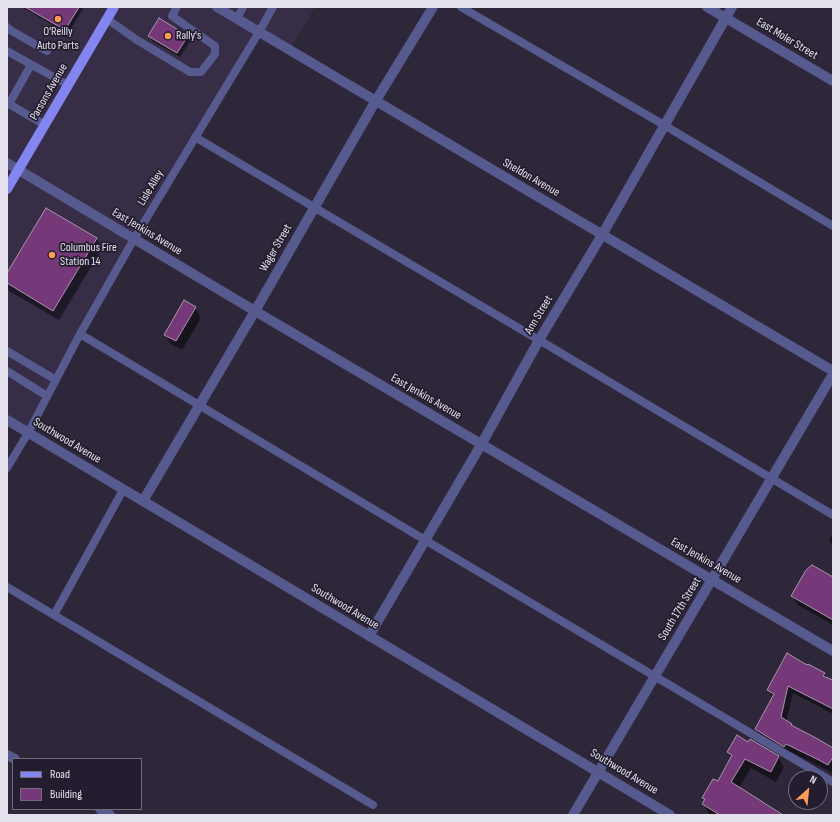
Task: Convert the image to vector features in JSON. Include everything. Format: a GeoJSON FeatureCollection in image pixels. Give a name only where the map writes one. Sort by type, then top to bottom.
{"type":"FeatureCollection","features":[{"type":"Feature","properties":{"kind":"main road","name":"Parsons Avenue"},"geometry":{"type":"LineString","coordinates":[[7,189],[114,7]]}},
{"type":"Feature","properties":{"kind":"street","name":"Sheldon Avenue"},"geometry":{"type":"LineString","coordinates":[[216,7],[833,372]]}},
{"type":"Feature","properties":{"kind":"street","name":"Wager Street"},"geometry":{"type":"LineString","coordinates":[[143,501],[433,7]]}},
{"type":"Feature","properties":{"kind":"street","name":"East Moler Street"},"geometry":{"type":"LineString","coordinates":[[707,7],[833,81]]}},
{"type":"Feature","properties":{"kind":"street","name":"Ann Street"},"geometry":{"type":"LineString","coordinates":[[369,636],[481,444],[539,340],[602,235],[732,7]]}},
{"type":"Feature","properties":{"kind":"street","name":"East Jenkins Avenue"},"geometry":{"type":"LineString","coordinates":[[7,163],[255,312],[833,651]]}},
{"type":"Feature","properties":{"kind":"street","name":"South 17th Street"},"geometry":{"type":"LineString","coordinates":[[573,815],[833,372]]}},
{"type":"Feature","properties":{"kind":"street","name":"Southwood Avenue"},"geometry":{"type":"LineString","coordinates":[[7,420],[599,771],[670,815]]}},
{"type":"Feature","properties":{"kind":"lane"},"geometry":{"type":"LineString","coordinates":[[107,19],[137,40],[190,72],[201,72],[215,54],[215,46],[172,16],[177,7]]}},
{"type":"Feature","properties":{"kind":"lane"},"geometry":{"type":"LineString","coordinates":[[237,19],[243,7]]}},
{"type":"Feature","properties":{"kind":"lane","name":"Lisle Alley"},"geometry":{"type":"LineString","coordinates":[[7,468],[134,239],[273,7]]}},
{"type":"Feature","properties":{"kind":"lane"},"geometry":{"type":"LineString","coordinates":[[461,7],[664,125],[833,226]]}},
{"type":"Feature","properties":{"kind":"lane"},"geometry":{"type":"LineString","coordinates":[[8,31],[47,51]]}},
{"type":"Feature","properties":{"kind":"lane"},"geometry":{"type":"LineString","coordinates":[[7,51],[68,85]]}},
{"type":"Feature","properties":{"kind":"lane"},"geometry":{"type":"LineString","coordinates":[[31,65],[8,106],[45,125]]}},
{"type":"Feature","properties":{"kind":"lane"},"geometry":{"type":"LineString","coordinates":[[195,137],[833,515]]}},
{"type":"Feature","properties":{"kind":"lane"},"geometry":{"type":"LineString","coordinates":[[80,334],[833,782]]}},
{"type":"Feature","properties":{"kind":"lane"},"geometry":{"type":"LineString","coordinates":[[7,351],[56,380]]}},
{"type":"Feature","properties":{"kind":"lane"},"geometry":{"type":"LineString","coordinates":[[7,371],[47,396]]}},
{"type":"Feature","properties":{"kind":"lane"},"geometry":{"type":"LineString","coordinates":[[54,615],[123,490]]}},
{"type":"Feature","properties":{"kind":"lane"},"geometry":{"type":"LineString","coordinates":[[7,587],[373,806]]}},
{"type":"Feature","properties":{"kind":"shaded area"},"geometry":{"type":"Polygon","coordinates":[[[7,7],[315,7],[291,48],[262,32],[195,137],[27,435],[7,424],[7,7]]]}},
{"type":"Feature","properties":{"kind":"building","name":"O'Reilly Auto Parts"},"geometry":{"type":"Polygon","coordinates":[[[25,7],[79,7],[65,30],[25,7]]]}},
{"type":"Feature","properties":{"kind":"building","name":"Rally's"},"geometry":{"type":"Polygon","coordinates":[[[159,18],[188,36],[177,53],[148,36],[159,18]]]}},
{"type":"Feature","properties":{"kind":"building","name":"Columbus Fire Station 14"},"geometry":{"type":"Polygon","coordinates":[[[46,208],[97,238],[53,311],[7,283],[7,273],[46,208]]]}},
{"type":"Feature","properties":{"kind":"building"},"geometry":{"type":"Polygon","coordinates":[[[184,300],[196,307],[176,341],[164,335],[184,300]]]}},
{"type":"Feature","properties":{"kind":"building"},"geometry":{"type":"Polygon","coordinates":[[[812,565],[833,577],[833,620],[791,596],[806,570],[812,565]]]}},
{"type":"Feature","properties":{"kind":"building"},"geometry":{"type":"Polygon","coordinates":[[[787,653],[807,665],[808,664],[825,673],[823,676],[833,680],[833,709],[788,686],[781,717],[792,724],[791,725],[833,748],[833,757],[828,765],[786,744],[784,747],[755,729],[774,694],[767,690],[787,653]]]}},
{"type":"Feature","properties":{"kind":"building"},"geometry":{"type":"Polygon","coordinates":[[[737,735],[748,742],[750,739],[779,756],[771,772],[745,759],[731,782],[783,815],[720,815],[702,804],[705,799],[702,798],[713,779],[718,781],[732,755],[727,752],[737,735]]]}},
{"type":"Feature","properties":{"kind":"place","name":"O'Reilly Auto Parts"},"geometry":{"type":"Point","coordinates":[58,19]}},
{"type":"Feature","properties":{"kind":"place","name":"Rally's"},"geometry":{"type":"Point","coordinates":[168,36]}},
{"type":"Feature","properties":{"kind":"place","name":"Columbus Fire Station 14"},"geometry":{"type":"Point","coordinates":[52,255]}}]}
